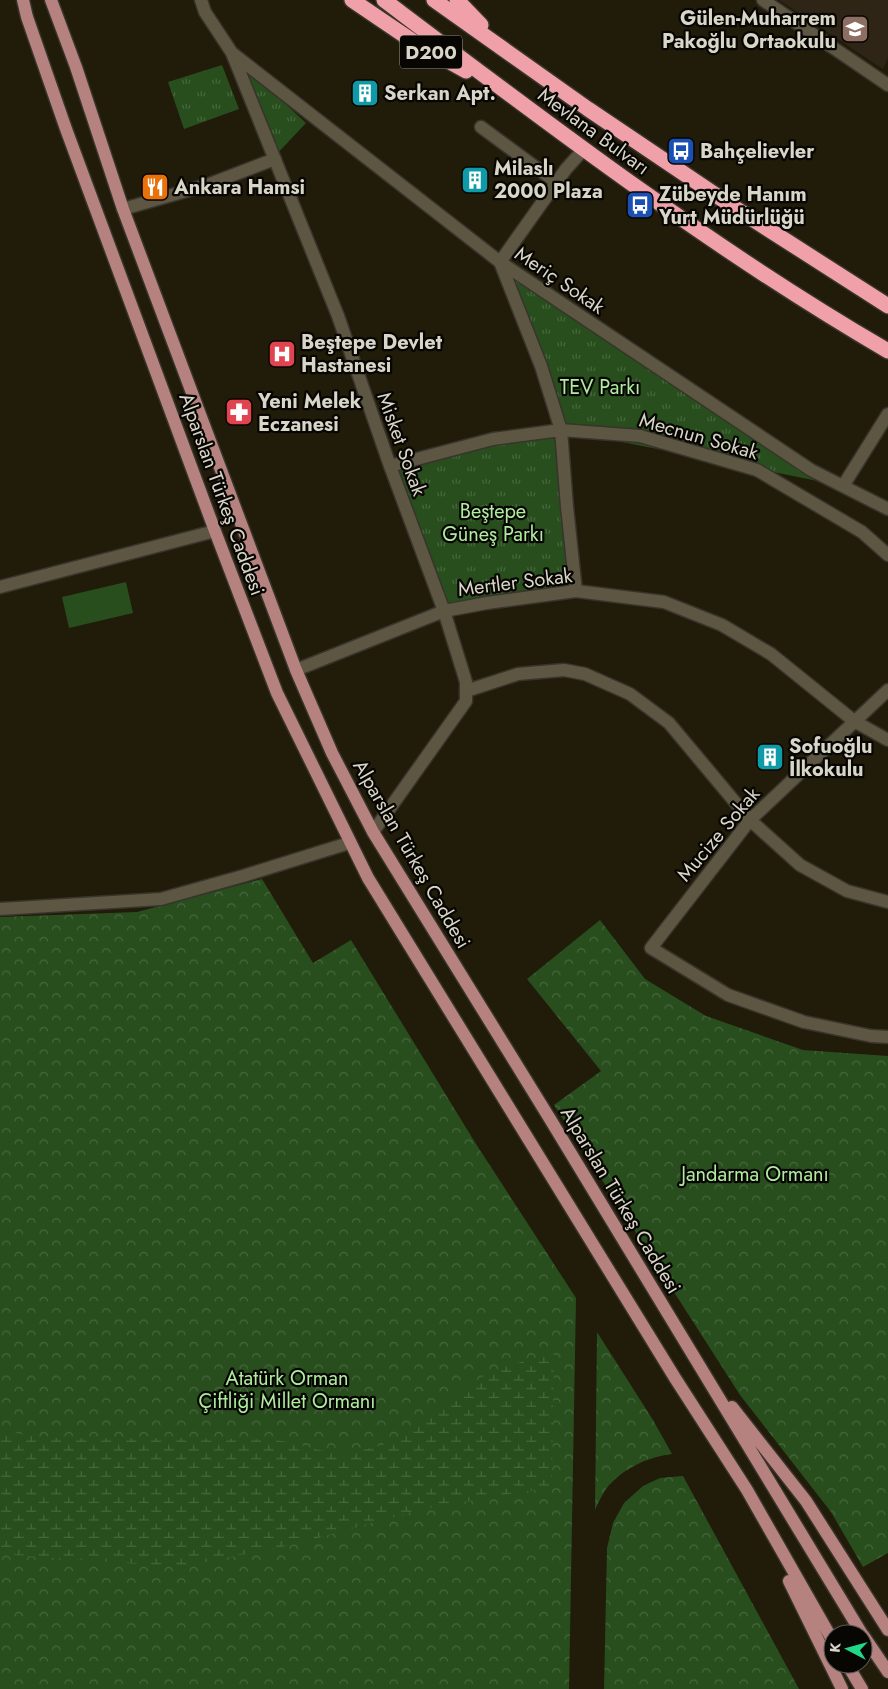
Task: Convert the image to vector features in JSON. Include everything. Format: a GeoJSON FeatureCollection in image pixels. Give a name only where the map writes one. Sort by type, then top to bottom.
{"type":"FeatureCollection","features":[{"type":"Feature","properties":{"kind":"highway","name":"D200"},"geometry":{"type":"LineString","coordinates":[[352,0],[414,42],[513,97]]}},
{"type":"Feature","properties":{"kind":"highway","name":"Mevlana Bulvarı"},"geometry":{"type":"LineString","coordinates":[[384,0],[584,149],[739,257],[888,351]]}},
{"type":"Feature","properties":{"kind":"highway","name":"Mevlana Bulvarı"},"geometry":{"type":"LineString","coordinates":[[434,0],[588,109],[732,206],[888,306]]}},
{"type":"Feature","properties":{"kind":"highway"},"geometry":{"type":"LineString","coordinates":[[457,0],[500,46]]}},
{"type":"Feature","properties":{"kind":"main road","name":"Alparslan Türkeş Caddesi"},"geometry":{"type":"LineString","coordinates":[[24,0],[27,17],[66,129],[277,693],[349,843],[368,878],[518,1123],[675,1378],[747,1490]]}},
{"type":"Feature","properties":{"kind":"main road","name":"Alparslan Türkeş Caddesi"},"geometry":{"type":"LineString","coordinates":[[52,0],[124,209],[296,670],[332,753],[373,832],[857,1624]]}},
{"type":"Feature","properties":{"kind":"main road"},"geometry":{"type":"LineString","coordinates":[[703,1371],[806,1501],[888,1630]]}},
{"type":"Feature","properties":{"kind":"main road"},"geometry":{"type":"LineString","coordinates":[[747,1490],[823,1624]]}},
{"type":"Feature","properties":{"kind":"main road"},"geometry":{"type":"LineString","coordinates":[[747,1490],[842,1689]]}},
{"type":"Feature","properties":{"kind":"main road","name":"Alparslan Türkeş Caddesi"},"geometry":{"type":"LineString","coordinates":[[873,1649],[888,1672]]}},
{"type":"Feature","properties":{"kind":"main road"},"geometry":{"type":"LineString","coordinates":[[853,1674],[862,1689]]}},
{"type":"Feature","properties":{"kind":"street"},"geometry":{"type":"LineString","coordinates":[[201,0],[205,12],[232,54]]}},
{"type":"Feature","properties":{"kind":"street"},"geometry":{"type":"LineString","coordinates":[[763,0],[888,84]]}},
{"type":"Feature","properties":{"kind":"street","name":"Misket Sokak"},"geometry":{"type":"LineString","coordinates":[[232,54],[338,316],[390,466],[444,611],[466,682],[466,691]]}},
{"type":"Feature","properties":{"kind":"street","name":"Meriç Sokak"},"geometry":{"type":"LineString","coordinates":[[232,54],[500,262],[811,470],[888,509]]}},
{"type":"Feature","properties":{"kind":"street"},"geometry":{"type":"LineString","coordinates":[[481,127],[557,183]]}},
{"type":"Feature","properties":{"kind":"street"},"geometry":{"type":"LineString","coordinates":[[576,591],[561,430],[541,366],[500,262],[566,169],[584,149]]}},
{"type":"Feature","properties":{"kind":"street"},"geometry":{"type":"LineString","coordinates":[[124,209],[207,185],[275,159]]}},
{"type":"Feature","properties":{"kind":"street"},"geometry":{"type":"LineString","coordinates":[[843,486],[888,414]]}},
{"type":"Feature","properties":{"kind":"street","name":"Mecnun Sokak"},"geometry":{"type":"LineString","coordinates":[[390,466],[493,439],[561,430],[640,436],[757,470],[862,532],[888,555]]}},
{"type":"Feature","properties":{"kind":"street"},"geometry":{"type":"LineString","coordinates":[[0,588],[215,531]]}},
{"type":"Feature","properties":{"kind":"street","name":"Mertler Sokak"},"geometry":{"type":"LineString","coordinates":[[296,670],[444,611],[576,591],[664,602],[722,626],[771,654],[854,721],[888,740]]}},
{"type":"Feature","properties":{"kind":"street"},"geometry":{"type":"LineString","coordinates":[[373,832],[466,701],[466,691],[518,674],[564,670],[585,674],[630,694],[669,723],[750,820],[800,865],[847,891],[888,902]]}},
{"type":"Feature","properties":{"kind":"street","name":"Mucize Sokak"},"geometry":{"type":"LineString","coordinates":[[888,690],[750,820],[651,948],[728,995],[804,1022],[871,1036],[888,1037]]}},
{"type":"Feature","properties":{"kind":"street"},"geometry":{"type":"LineString","coordinates":[[0,909],[161,899],[349,843]]}},
{"type":"Feature","properties":{"kind":"shaded area","name":"Gülen-Muharrem Pakoğlu Ortaokulu"},"geometry":{"type":"Polygon","coordinates":[[[779,0],[888,0],[888,58],[883,69],[779,0]]]}},
{"type":"Feature","properties":{"kind":"green space"},"geometry":{"type":"Polygon","coordinates":[[[234,56],[306,123],[274,157],[234,56]]]}},
{"type":"Feature","properties":{"kind":"green space"},"geometry":{"type":"Polygon","coordinates":[[[222,65],[239,109],[184,129],[168,82],[222,65]]]}},
{"type":"Feature","properties":{"kind":"green space"},"geometry":{"type":"Polygon","coordinates":[[[500,262],[843,486],[562,430],[576,591],[444,611],[390,466],[561,430],[500,262]]]}},
{"type":"Feature","properties":{"kind":"green space"},"geometry":{"type":"Polygon","coordinates":[[[126,582],[133,613],[69,628],[62,597],[126,582]]]}},
{"type":"Feature","properties":{"kind":"green space","name":"Atatürk Orman Çiftliği Millet Ormanı"},"geometry":{"type":"Polygon","coordinates":[[[262,879],[313,963],[351,940],[476,1144],[576,1298],[569,1689],[0,1689],[0,917],[137,912],[262,879]]]}},
{"type":"Feature","properties":{"kind":"green space","name":"Jandarma Ormanı"},"geometry":{"type":"Polygon","coordinates":[[[600,920],[645,979],[706,1016],[803,1050],[888,1056],[888,1553],[863,1567],[831,1512],[740,1395],[554,1105],[601,1071],[527,979],[600,920]]]}},
{"type":"Feature","properties":{"kind":"green space"},"geometry":{"type":"Polygon","coordinates":[[[597,1332],[653,1420],[672,1454],[644,1461],[627,1470],[606,1489],[595,1510],[597,1332]]]}},
{"type":"Feature","properties":{"kind":"green space"},"geometry":{"type":"Polygon","coordinates":[[[554,1354],[552,1487],[422,1509],[296,1544],[180,1567],[0,1554],[0,1430],[31,1436],[57,1438],[273,1440],[325,1451],[357,1451],[390,1442],[403,1435],[488,1374],[554,1354]]]}},
{"type":"Feature","properties":{"kind":"green space"},"geometry":{"type":"Polygon","coordinates":[[[683,1476],[799,1689],[604,1689],[607,1548],[613,1523],[624,1503],[643,1486],[660,1478],[683,1476]]]}},
{"type":"Feature","properties":{"kind":"place","name":"Gülen-Muharrem Pakoğlu Ortaokulu"},"geometry":{"type":"Point","coordinates":[855,29]}},
{"type":"Feature","properties":{"kind":"place","name":"Serkan Apt."},"geometry":{"type":"Point","coordinates":[365,93]}},
{"type":"Feature","properties":{"kind":"place","name":"Bahçelievler"},"geometry":{"type":"Point","coordinates":[681,151]}},
{"type":"Feature","properties":{"kind":"place","name":"Milaslı 2000 Plaza"},"geometry":{"type":"Point","coordinates":[475,180]}},
{"type":"Feature","properties":{"kind":"place","name":"Ankara Hamsi"},"geometry":{"type":"Point","coordinates":[155,187]}},
{"type":"Feature","properties":{"kind":"place","name":"Zübeyde Hanım Yurt Müdürlüğü"},"geometry":{"type":"Point","coordinates":[640,205]}},
{"type":"Feature","properties":{"kind":"place","name":"Beştepe Devlet Hastanesi"},"geometry":{"type":"Point","coordinates":[282,354]}},
{"type":"Feature","properties":{"kind":"place","name":"Yeni Melek Eczanesi"},"geometry":{"type":"Point","coordinates":[239,412]}},
{"type":"Feature","properties":{"kind":"place","name":"Sofuoğlu İlkokulu"},"geometry":{"type":"Point","coordinates":[770,757]}},
{"type":"Feature","properties":{"kind":"park label","name":"TEV Parkı"},"geometry":{"type":"Point","coordinates":[600,387]}},
{"type":"Feature","properties":{"kind":"park label","name":"Beştepe Güneş Parkı"},"geometry":{"type":"Point","coordinates":[493,522]}}]}
